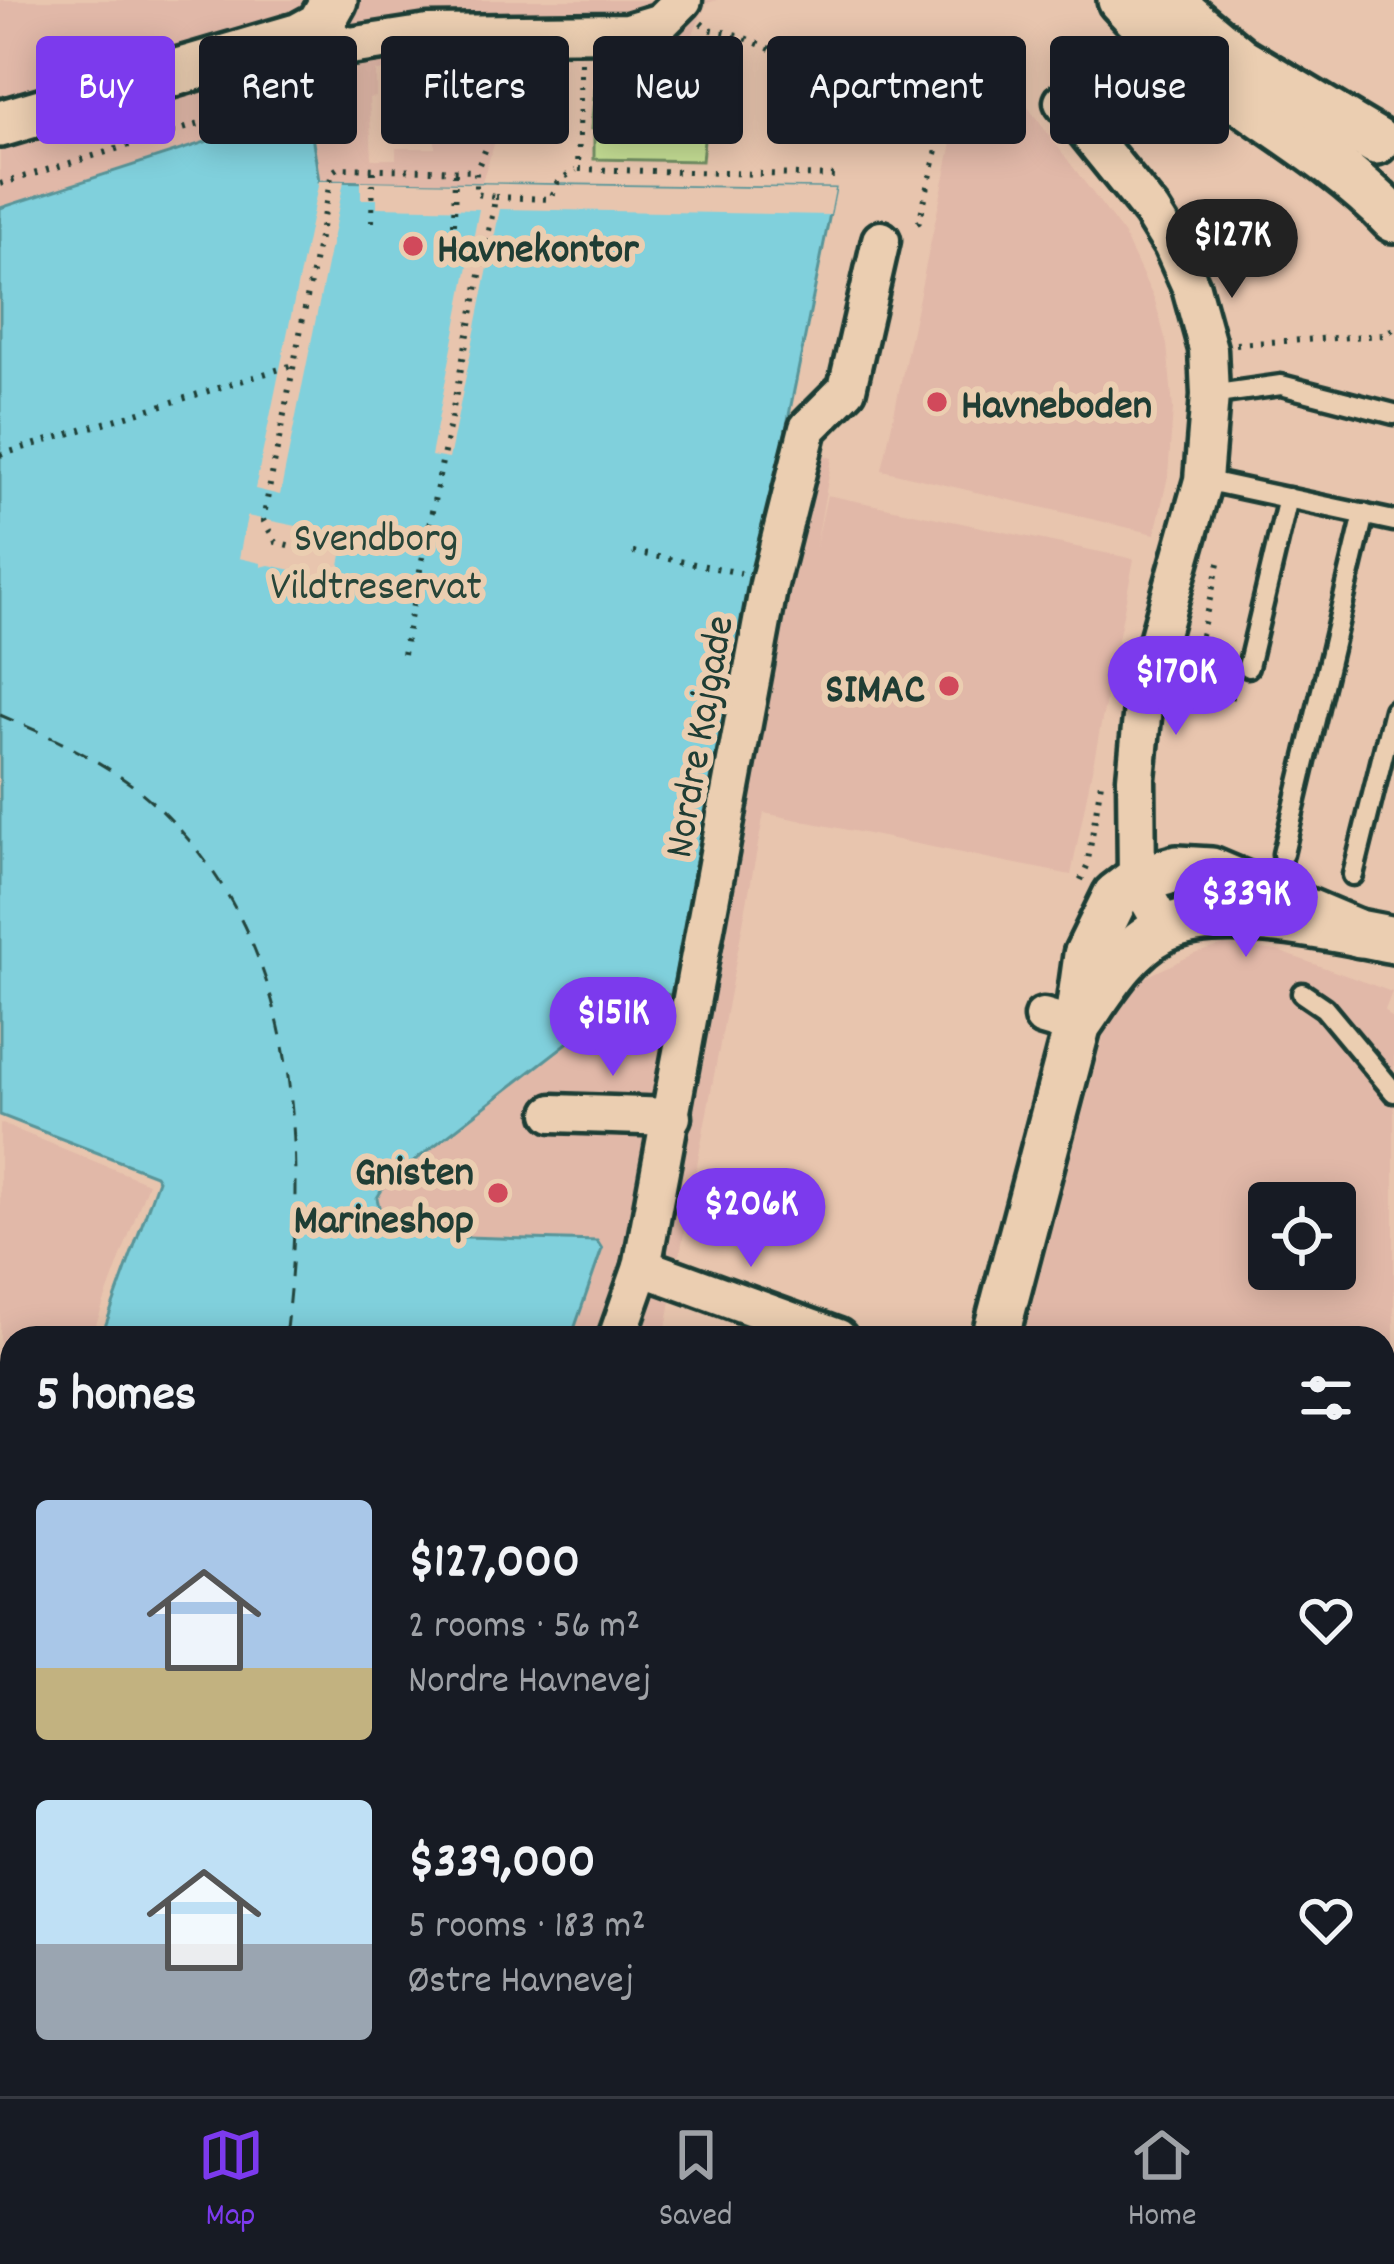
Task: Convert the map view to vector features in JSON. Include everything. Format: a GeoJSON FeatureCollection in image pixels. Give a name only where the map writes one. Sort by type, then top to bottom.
{"type":"FeatureCollection","features":[{"type":"Feature","properties":{"kind":"street"},"geometry":{"type":"LineString","coordinates":[[1121,0],[1204,77],[1360,187],[1394,219]]}},
{"type":"Feature","properties":{"kind":"street"},"geometry":{"type":"LineString","coordinates":[[1168,0],[1240,60],[1385,149]]}},
{"type":"Feature","properties":{"kind":"street"},"geometry":{"type":"LineString","coordinates":[[1204,0],[1385,149]]}},
{"type":"Feature","properties":{"kind":"street"},"geometry":{"type":"LineString","coordinates":[[0,124],[278,44],[327,13],[337,42],[350,46],[428,34],[628,32],[675,9]]}},
{"type":"Feature","properties":{"kind":"street"},"geometry":{"type":"LineString","coordinates":[[1097,144],[1172,245],[1191,287],[1208,349],[1210,395],[1203,480],[1145,687],[1136,778],[1137,880],[1165,928]]}},
{"type":"Feature","properties":{"kind":"street","name":"Nordre Kajgade"},"geometry":{"type":"LineString","coordinates":[[621,1326],[642,1267],[770,584],[808,428],[848,389],[881,240]]}},
{"type":"Feature","properties":{"kind":"street"},"geometry":{"type":"LineString","coordinates":[[997,1326],[1060,1023],[1094,936],[1116,896],[1137,880],[1177,869],[1211,871],[1377,937]]}},
{"type":"Feature","properties":{"kind":"street"},"geometry":{"type":"LineString","coordinates":[[1060,1023],[1132,953],[1165,928],[1233,919],[1377,937]]}},
{"type":"Feature","properties":{"kind":"street"},"geometry":{"type":"LineString","coordinates":[[553,1113],[672,1117]]}},
{"type":"Feature","properties":{"kind":"street"},"geometry":{"type":"LineString","coordinates":[[642,1267],[783,1326]]}},
{"type":"Feature","properties":{"kind":"lane"},"geometry":{"type":"LineString","coordinates":[[1210,395],[1281,386],[1394,414]]}},
{"type":"Feature","properties":{"kind":"lane"},"geometry":{"type":"LineString","coordinates":[[1203,480],[1394,521]]}},
{"type":"Feature","properties":{"kind":"lane"},"geometry":{"type":"LineString","coordinates":[[1247,667],[1288,498]]}},
{"type":"Feature","properties":{"kind":"lane"},"geometry":{"type":"LineString","coordinates":[[1282,854],[1364,514]]}},
{"type":"Feature","properties":{"kind":"lane"},"geometry":{"type":"LineString","coordinates":[[1353,875],[1394,710]]}},
{"type":"Feature","properties":{"kind":"lane"},"geometry":{"type":"LineString","coordinates":[[1302,993],[1324,1008],[1394,1092]]}},
{"type":"Feature","properties":{"kind":"path"},"geometry":{"type":"LineString","coordinates":[[675,9],[708,28],[738,35],[770,52],[865,69],[894,85],[926,116],[938,146],[920,222],[881,240]]}},
{"type":"Feature","properties":{"kind":"path"},"geometry":{"type":"LineString","coordinates":[[578,170],[580,86]]}},
{"type":"Feature","properties":{"kind":"path"},"geometry":{"type":"LineString","coordinates":[[0,184],[199,124]]}},
{"type":"Feature","properties":{"kind":"path"},"geometry":{"type":"LineString","coordinates":[[488,144],[476,171],[478,198],[551,199],[558,181],[578,170],[838,176]]}},
{"type":"Feature","properties":{"kind":"path"},"geometry":{"type":"LineString","coordinates":[[300,548],[276,542],[263,520],[331,179],[338,169],[373,174],[476,171]]}},
{"type":"Feature","properties":{"kind":"path"},"geometry":{"type":"LineString","coordinates":[[454,224],[455,170]]}},
{"type":"Feature","properties":{"kind":"path"},"geometry":{"type":"LineString","coordinates":[[372,222],[373,174]]}},
{"type":"Feature","properties":{"kind":"path"},"geometry":{"type":"LineString","coordinates":[[403,654],[494,197]]}},
{"type":"Feature","properties":{"kind":"path"},"geometry":{"type":"LineString","coordinates":[[1256,341],[1385,335],[1394,328]]}},
{"type":"Feature","properties":{"kind":"path"},"geometry":{"type":"LineString","coordinates":[[0,455],[293,365]]}},
{"type":"Feature","properties":{"kind":"path"},"geometry":{"type":"LineString","coordinates":[[633,552],[757,576]]}},
{"type":"Feature","properties":{"kind":"path"},"geometry":{"type":"LineString","coordinates":[[1219,563],[1189,682],[1238,698]]}},
{"type":"Feature","properties":{"kind":"path"},"geometry":{"type":"LineString","coordinates":[[1077,895],[1087,866],[1098,794]]}},
{"type":"Feature","properties":{"kind":"shaded area"},"geometry":{"type":"Polygon","coordinates":[[[0,0],[717,0],[707,3],[692,36],[593,36],[593,49],[569,50],[569,36],[381,36],[376,97],[369,98],[372,159],[396,159],[396,148],[494,144],[481,184],[319,181],[313,144],[357,144],[357,36],[199,36],[200,144],[0,208],[0,0]]]}},
{"type":"Feature","properties":{"kind":"shaded area"},"geometry":{"type":"Polygon","coordinates":[[[1026,106],[1050,136],[1050,144],[1056,144],[1123,233],[1155,301],[1167,345],[1173,409],[1168,476],[1155,534],[882,470],[952,144],[1026,144],[1026,106]]]}},
{"type":"Feature","properties":{"kind":"shaded area"},"geometry":{"type":"Polygon","coordinates":[[[783,443],[832,458],[816,546],[827,495],[1134,559],[1071,875],[764,813],[666,1326],[574,1326],[597,1241],[400,1235],[383,1224],[377,1198],[385,1183],[638,989],[671,995],[783,443]]]}},
{"type":"Feature","properties":{"kind":"shaded area"},"geometry":{"type":"Polygon","coordinates":[[[1224,945],[1278,951],[1392,992],[1385,1010],[1394,1021],[1394,1326],[1026,1326],[1115,992],[1194,954],[1224,945]]]}},
{"type":"Feature","properties":{"kind":"shaded area"},"geometry":{"type":"Polygon","coordinates":[[[0,1123],[148,1183],[95,1326],[0,1326],[0,1123]]]}},
{"type":"Feature","properties":{"kind":"green space"},"geometry":{"type":"Polygon","coordinates":[[[594,144],[704,144],[702,161],[594,159],[594,144]]]}},
{"type":"Feature","properties":{"kind":"water","name":"Svendborg Vildtreservat"},"geometry":{"type":"Polygon","coordinates":[[[199,144],[313,144],[319,181],[835,189],[671,995],[637,989],[386,1183],[377,1198],[383,1224],[400,1235],[597,1241],[602,1249],[575,1326],[105,1326],[158,1180],[0,1115],[0,208],[199,144]]]}},
{"type":"Feature","properties":{"kind":"pier"},"geometry":{"type":"Polygon","coordinates":[[[319,181],[344,181],[280,495],[255,489],[319,181]]]}},
{"type":"Feature","properties":{"kind":"pier"},"geometry":{"type":"Polygon","coordinates":[[[361,181],[835,189],[830,215],[500,209],[449,459],[431,456],[479,209],[377,207],[377,199],[361,199],[361,181]]]}},
{"type":"Feature","properties":{"kind":"pier"},"geometry":{"type":"Polygon","coordinates":[[[247,516],[346,536],[337,579],[261,567],[261,563],[239,558],[247,516]]]}},
{"type":"Feature","properties":{"kind":"ferry route"},"geometry":{"type":"LineString","coordinates":[[0,715],[83,754],[141,792],[206,862],[243,923],[268,987],[284,1055],[293,1125],[295,1196],[286,1326]]}},
{"type":"Feature","properties":{"kind":"place","name":"Havnekontor"},"geometry":{"type":"Point","coordinates":[413,246]}},
{"type":"Feature","properties":{"kind":"place","name":"Havneboden"},"geometry":{"type":"Point","coordinates":[937,402]}},
{"type":"Feature","properties":{"kind":"place","name":"SIMAC"},"geometry":{"type":"Point","coordinates":[949,686]}},
{"type":"Feature","properties":{"kind":"place","name":"Gnisten Marineshop"},"geometry":{"type":"Point","coordinates":[498,1193]}}]}
